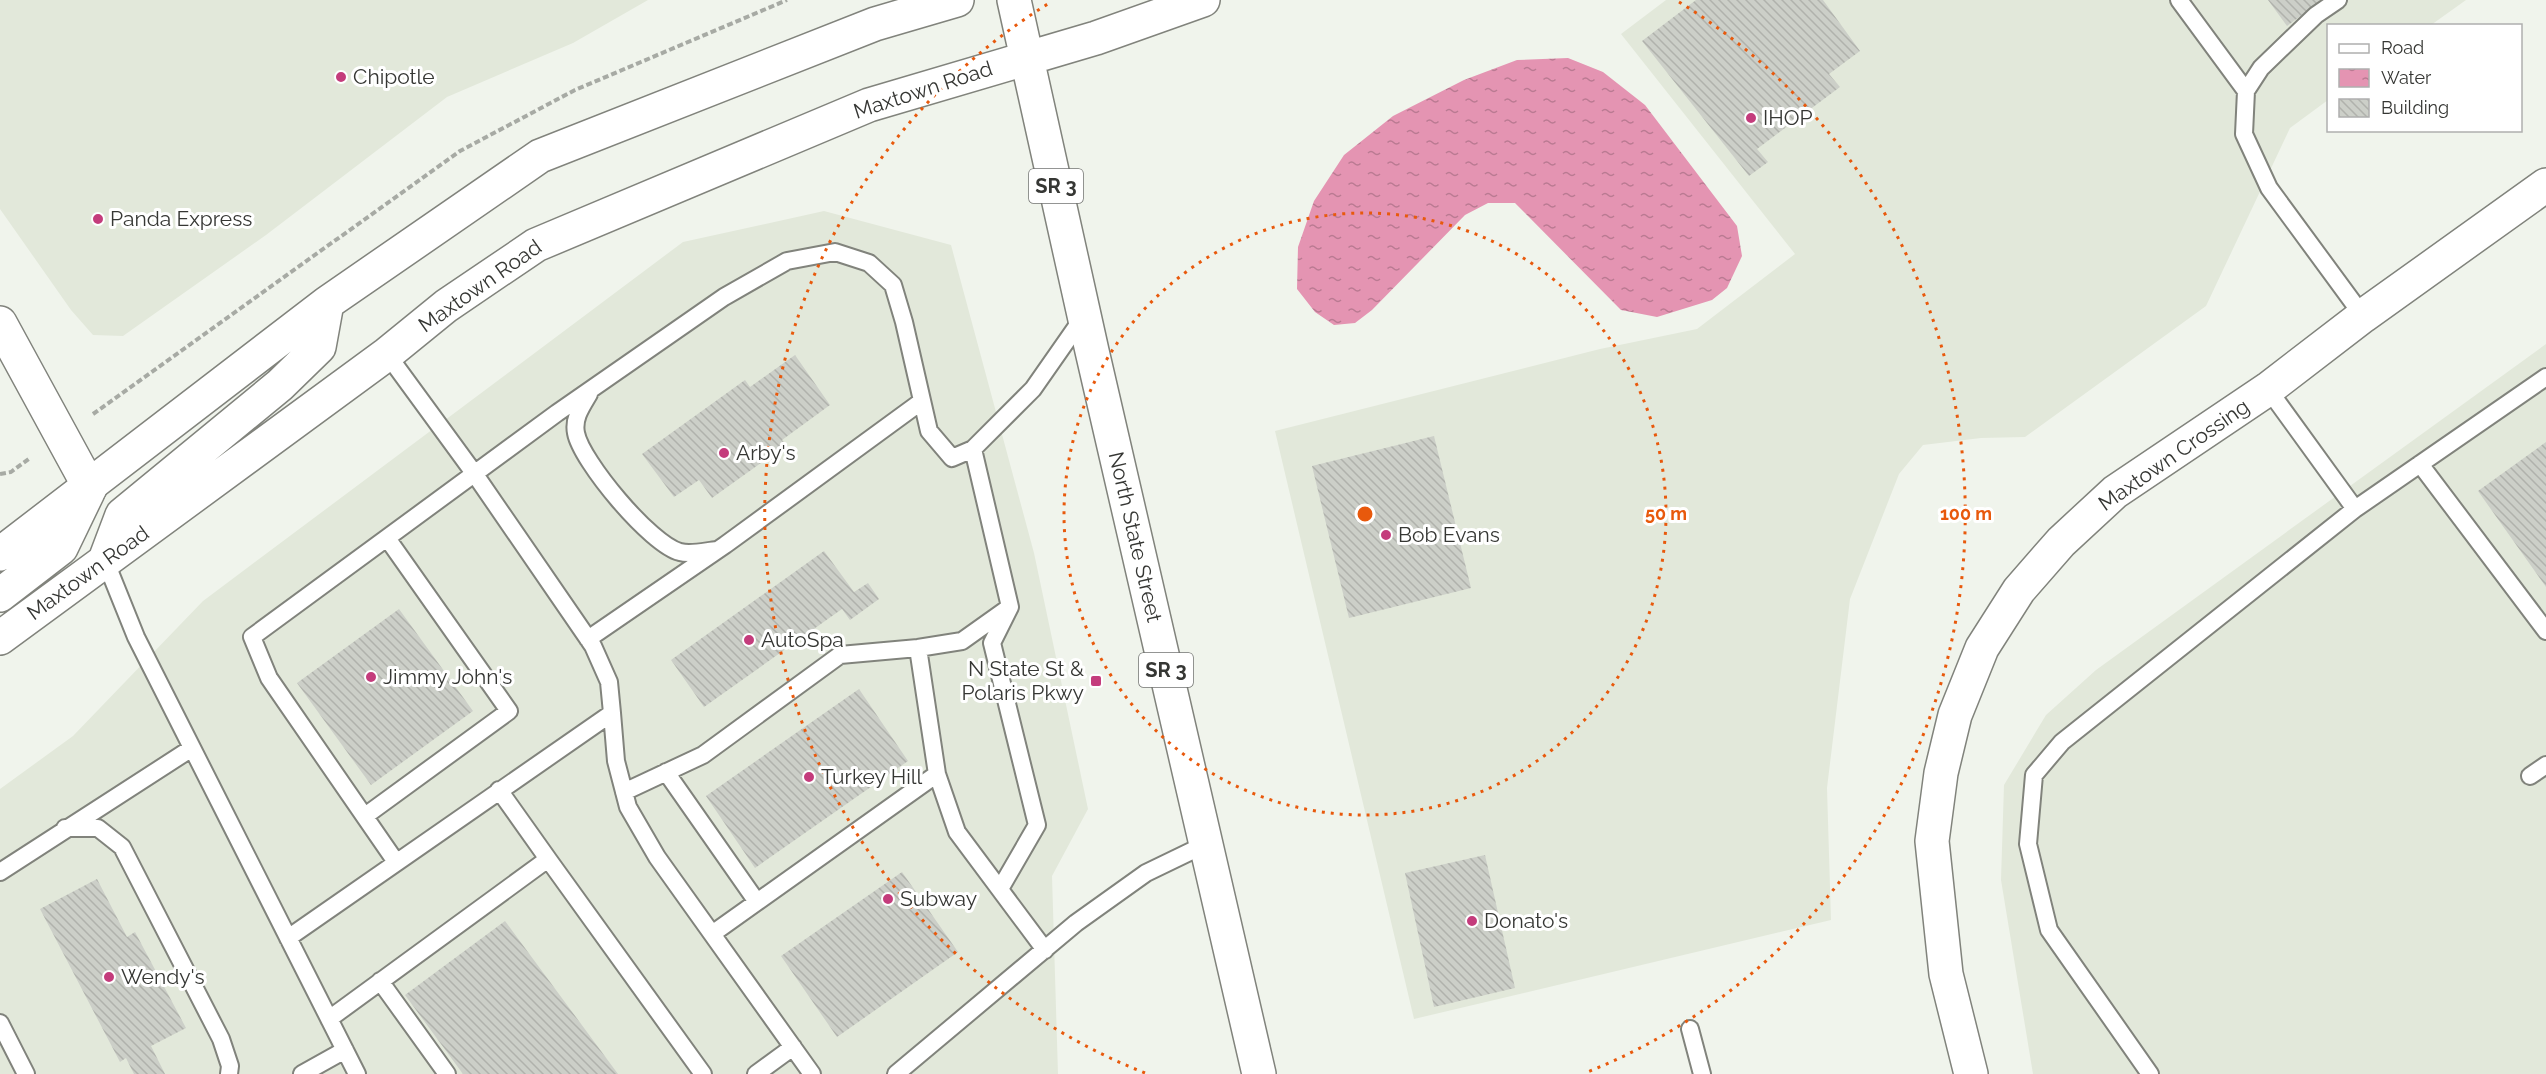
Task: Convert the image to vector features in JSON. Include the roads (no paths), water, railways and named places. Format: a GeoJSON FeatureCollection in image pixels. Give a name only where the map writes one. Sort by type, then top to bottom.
{"type":"FeatureCollection","features":[{"type":"Feature","properties":{"kind":"main road"},"geometry":{"type":"LineString","coordinates":[[0,555],[90,488],[327,303],[540,156],[874,24],[957,0]]}},
{"type":"Feature","properties":{"kind":"main road","name":"North State Street"},"geometry":{"type":"LineString","coordinates":[[1014,0],[1084,315],[1259,1074]]}},
{"type":"Feature","properties":{"kind":"main road","name":"Maxtown Road"},"geometry":{"type":"LineString","coordinates":[[0,638],[387,354],[446,306],[536,244],[869,105],[1096,38],[1203,0]]}},
{"type":"Feature","properties":{"kind":"main road","name":"Maxtown Crossing"},"geometry":{"type":"LineString","coordinates":[[1971,1074],[1946,974],[1932,841],[1941,773],[1955,715],[1982,648],[2026,582],[2061,542],[2115,492],[2268,389],[2363,316],[2546,185]]}},
{"type":"Feature","properties":{"kind":"main road"},"geometry":{"type":"LineString","coordinates":[[105,560],[122,515],[280,385],[319,347],[327,303]]}},
{"type":"Feature","properties":{"kind":"main road"},"geometry":{"type":"LineString","coordinates":[[0,323],[90,488]]}},
{"type":"Feature","properties":{"kind":"main road"},"geometry":{"type":"LineString","coordinates":[[0,595],[61,548],[90,488]]}},
{"type":"Feature","properties":{"kind":"lane"},"geometry":{"type":"LineString","coordinates":[[2179,0],[2246,91]]}},
{"type":"Feature","properties":{"kind":"lane"},"geometry":{"type":"LineString","coordinates":[[2338,0],[2316,15],[2261,68],[2246,91],[2244,134],[2269,188],[2363,316]]}},
{"type":"Feature","properties":{"kind":"lane"},"geometry":{"type":"LineString","coordinates":[[396,862],[269,678],[252,637],[593,388],[742,287],[787,261],[835,252],[869,263],[893,285],[904,322],[929,431],[952,458],[974,449],[1033,389],[1084,315]]}},
{"type":"Feature","properties":{"kind":"lane"},"geometry":{"type":"LineString","coordinates":[[387,354],[474,473],[588,639],[609,682],[616,761],[628,807],[657,857],[812,1074]]}},
{"type":"Feature","properties":{"kind":"lane"},"geometry":{"type":"LineString","coordinates":[[2151,1074],[2049,930],[2028,844],[2034,775],[2062,742],[2355,509],[2546,377]]}},
{"type":"Feature","properties":{"kind":"lane"},"geometry":{"type":"LineString","coordinates":[[593,388],[577,414],[576,433],[594,467],[624,506],[651,535],[680,552],[717,550]]}},
{"type":"Feature","properties":{"kind":"lane"},"geometry":{"type":"LineString","coordinates":[[2268,389],[2355,509]]}},
{"type":"Feature","properties":{"kind":"lane"},"geometry":{"type":"LineString","coordinates":[[588,639],[717,550],[922,401]]}},
{"type":"Feature","properties":{"kind":"lane"},"geometry":{"type":"LineString","coordinates":[[974,449],[1010,607],[992,643],[1037,825],[1000,889]]}},
{"type":"Feature","properties":{"kind":"lane"},"geometry":{"type":"LineString","coordinates":[[2420,464],[2546,631]]}},
{"type":"Feature","properties":{"kind":"lane"},"geometry":{"type":"LineString","coordinates":[[365,816],[509,711],[387,538]]}},
{"type":"Feature","properties":{"kind":"lane"},"geometry":{"type":"LineString","coordinates":[[105,560],[136,637],[357,1074]]}},
{"type":"Feature","properties":{"kind":"lane"},"geometry":{"type":"LineString","coordinates":[[624,792],[703,755],[840,655],[918,648],[962,641],[1010,607]]}},
{"type":"Feature","properties":{"kind":"lane"},"geometry":{"type":"LineString","coordinates":[[918,648],[937,774],[957,832],[1045,950]]}},
{"type":"Feature","properties":{"kind":"lane"},"geometry":{"type":"LineString","coordinates":[[288,938],[612,713]]}},
{"type":"Feature","properties":{"kind":"lane"},"geometry":{"type":"LineString","coordinates":[[0,872],[192,748]]}},
{"type":"Feature","properties":{"kind":"lane"},"geometry":{"type":"LineString","coordinates":[[2530,776],[2546,765]]}},
{"type":"Feature","properties":{"kind":"lane"},"geometry":{"type":"LineString","coordinates":[[666,772],[757,902]]}},
{"type":"Feature","properties":{"kind":"lane"},"geometry":{"type":"LineString","coordinates":[[712,934],[937,774]]}},
{"type":"Feature","properties":{"kind":"lane"},"geometry":{"type":"LineString","coordinates":[[499,790],[703,1074]]}},
{"type":"Feature","properties":{"kind":"lane"},"geometry":{"type":"LineString","coordinates":[[65,828],[98,828],[122,847],[221,1039],[230,1066],[229,1074]]}},
{"type":"Feature","properties":{"kind":"lane"},"geometry":{"type":"LineString","coordinates":[[896,1074],[1077,923],[1146,873],[1206,844]]}},
{"type":"Feature","properties":{"kind":"lane"},"geometry":{"type":"LineString","coordinates":[[329,1019],[548,859]]}},
{"type":"Feature","properties":{"kind":"lane"},"geometry":{"type":"LineString","coordinates":[[380,981],[447,1074]]}},
{"type":"Feature","properties":{"kind":"lane"},"geometry":{"type":"LineString","coordinates":[[0,1023],[26,1074]]}},
{"type":"Feature","properties":{"kind":"lane"},"geometry":{"type":"LineString","coordinates":[[1690,1029],[1702,1074]]}},
{"type":"Feature","properties":{"kind":"lane"},"geometry":{"type":"LineString","coordinates":[[756,1074],[793,1047]]}},
{"type":"Feature","properties":{"kind":"lane"},"geometry":{"type":"LineString","coordinates":[[302,1074],[345,1050]]}},
{"type":"Feature","properties":{"kind":"water"},"geometry":{"type":"Polygon","coordinates":[[[1568,58],[1603,72],[1645,105],[1737,226],[1742,256],[1727,288],[1712,300],[1657,317],[1621,310],[1515,203],[1488,203],[1465,215],[1372,310],[1355,323],[1334,325],[1315,312],[1297,289],[1298,247],[1314,201],[1344,155],[1393,116],[1464,80],[1517,60],[1568,58]]]}},
{"type":"Feature","properties":{"kind":"place","name":"Chipotle"},"geometry":{"type":"Point","coordinates":[341,77]}},
{"type":"Feature","properties":{"kind":"place","name":"IHOP"},"geometry":{"type":"Point","coordinates":[1751,118]}},
{"type":"Feature","properties":{"kind":"place","name":"Panda Express"},"geometry":{"type":"Point","coordinates":[98,219]}},
{"type":"Feature","properties":{"kind":"place","name":"Arby's"},"geometry":{"type":"Point","coordinates":[724,453]}},
{"type":"Feature","properties":{"kind":"place","name":"Bob Evans"},"geometry":{"type":"Point","coordinates":[1386,535]}},
{"type":"Feature","properties":{"kind":"place","name":"AutoSpa"},"geometry":{"type":"Point","coordinates":[749,640]}},
{"type":"Feature","properties":{"kind":"place","name":"Jimmy John's"},"geometry":{"type":"Point","coordinates":[371,677]}},
{"type":"Feature","properties":{"kind":"place","name":"N State St & Polaris Pkwy"},"geometry":{"type":"Point","coordinates":[1096,681]}},
{"type":"Feature","properties":{"kind":"place","name":"Turkey Hill"},"geometry":{"type":"Point","coordinates":[809,777]}},
{"type":"Feature","properties":{"kind":"place","name":"Subway"},"geometry":{"type":"Point","coordinates":[888,899]}},
{"type":"Feature","properties":{"kind":"place","name":"Donato's"},"geometry":{"type":"Point","coordinates":[1472,921]}},
{"type":"Feature","properties":{"kind":"place","name":"Wendy's"},"geometry":{"type":"Point","coordinates":[109,977]}}]}
